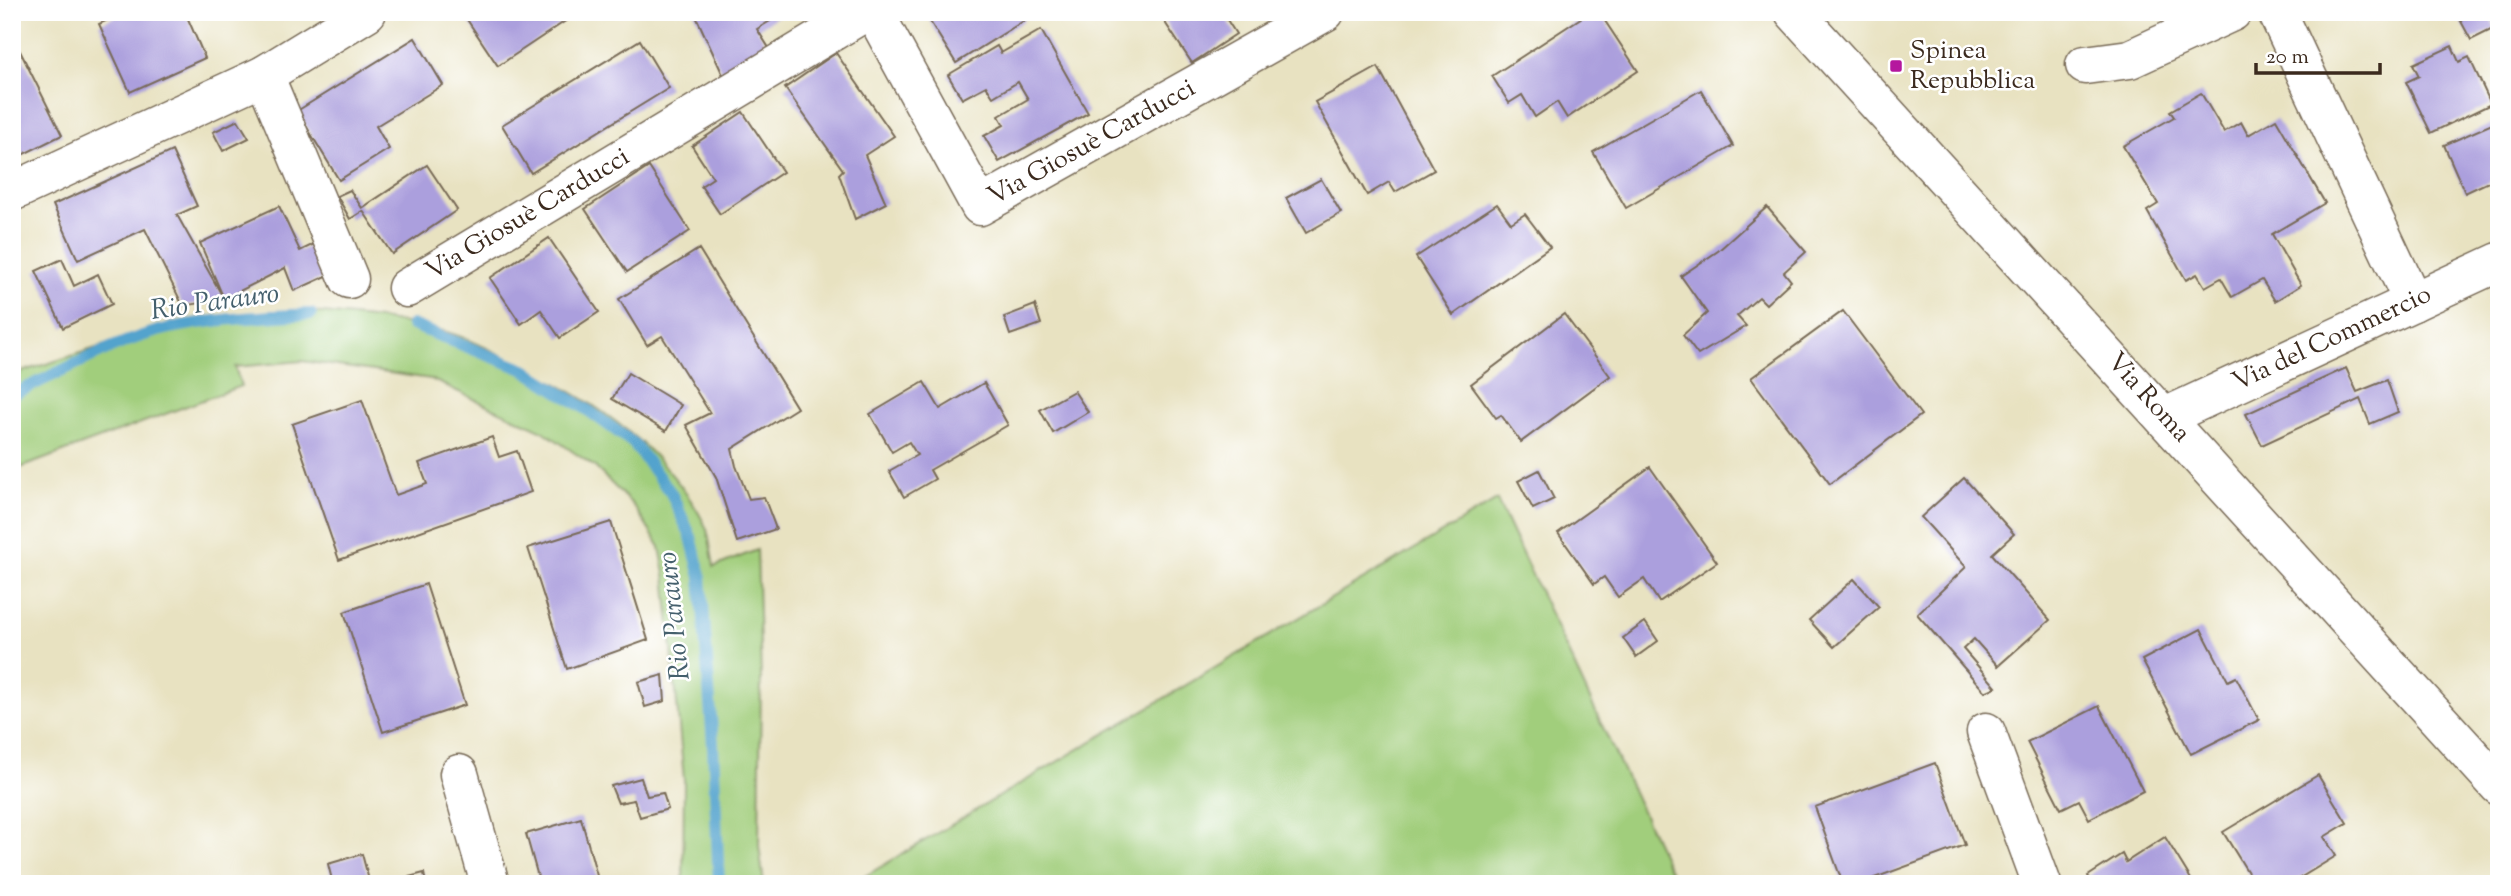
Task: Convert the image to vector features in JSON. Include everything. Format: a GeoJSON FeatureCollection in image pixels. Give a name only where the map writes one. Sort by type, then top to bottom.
{"type":"FeatureCollection","features":[{"type":"Feature","properties":{"kind":"street"},"geometry":{"type":"LineString","coordinates":[[12,192],[264,75],[367,12]]}},
{"type":"Feature","properties":{"kind":"street","name":"Via Giosuè Carducci"},"geometry":{"type":"LineString","coordinates":[[407,288],[865,12]]}},
{"type":"Feature","properties":{"kind":"street","name":"Via Giosuè Carducci"},"geometry":{"type":"LineString","coordinates":[[874,12],[979,206],[1325,12]]}},
{"type":"Feature","properties":{"kind":"street","name":"Via Roma"},"geometry":{"type":"LineString","coordinates":[[1794,12],[2499,786]]}},
{"type":"Feature","properties":{"kind":"street"},"geometry":{"type":"LineString","coordinates":[[2085,65],[2130,59],[2232,12]]}},
{"type":"Feature","properties":{"kind":"street"},"geometry":{"type":"LineString","coordinates":[[2277,12],[2413,302]]}},
{"type":"Feature","properties":{"kind":"street"},"geometry":{"type":"LineString","coordinates":[[264,75],[349,279]]}},
{"type":"Feature","properties":{"kind":"street","name":"Via del Commercio"},"geometry":{"type":"LineString","coordinates":[[2165,417],[2499,262]]}},
{"type":"Feature","properties":{"kind":"street"},"geometry":{"type":"LineString","coordinates":[[1986,732],[2042,884]]}},
{"type":"Feature","properties":{"kind":"street"},"geometry":{"type":"LineString","coordinates":[[459,774],[490,884]]}},
{"type":"Feature","properties":{"kind":"green space"},"geometry":{"type":"Polygon","coordinates":[[[302,311],[391,321],[443,331],[483,346],[567,389],[630,433],[667,469],[683,489],[707,530],[714,567],[757,550],[761,678],[759,846],[764,884],[683,884],[684,780],[665,574],[660,547],[633,505],[595,467],[543,431],[431,379],[302,361],[235,367],[241,386],[12,471],[12,375],[152,330],[230,317],[302,311]]]}},
{"type":"Feature","properties":{"kind":"green space"},"geometry":{"type":"Polygon","coordinates":[[[1497,500],[1676,884],[852,884],[1497,500]]]}},
{"type":"Feature","properties":{"kind":"building"},"geometry":{"type":"Polygon","coordinates":[[[125,12],[185,12],[205,58],[130,92],[99,24],[125,12]]]}},
{"type":"Feature","properties":{"kind":"building"},"geometry":{"type":"Polygon","coordinates":[[[462,12],[579,12],[498,66],[462,12]]]}},
{"type":"Feature","properties":{"kind":"building"},"geometry":{"type":"Polygon","coordinates":[[[694,12],[785,12],[757,29],[769,48],[723,75],[694,12]]]}},
{"type":"Feature","properties":{"kind":"building"},"geometry":{"type":"Polygon","coordinates":[[[924,12],[1020,12],[1025,20],[956,63],[924,12]]]}},
{"type":"Feature","properties":{"kind":"building"},"geometry":{"type":"Polygon","coordinates":[[[1158,12],[1222,12],[1236,34],[1192,63],[1158,12]]]}},
{"type":"Feature","properties":{"kind":"building"},"geometry":{"type":"Polygon","coordinates":[[[1590,12],[1599,12],[1638,71],[1567,118],[1557,102],[1535,117],[1522,95],[1509,103],[1492,76],[1590,12]]]}},
{"type":"Feature","properties":{"kind":"building"},"geometry":{"type":"Polygon","coordinates":[[[2456,12],[2488,12],[2495,28],[2471,40],[2456,12]]]}},
{"type":"Feature","properties":{"kind":"building"},"geometry":{"type":"Polygon","coordinates":[[[1041,30],[1088,113],[999,162],[984,136],[1004,125],[999,116],[1028,99],[1018,82],[993,97],[986,86],[962,99],[948,75],[997,46],[1001,53],[1041,30]]]}},
{"type":"Feature","properties":{"kind":"building"},"geometry":{"type":"Polygon","coordinates":[[[415,38],[443,85],[376,126],[389,149],[339,180],[297,111],[415,38]]]}},
{"type":"Feature","properties":{"kind":"building"},"geometry":{"type":"Polygon","coordinates":[[[640,40],[669,88],[531,173],[502,125],[640,40]]]}},
{"type":"Feature","properties":{"kind":"building"},"geometry":{"type":"Polygon","coordinates":[[[2452,46],[2459,62],[2469,57],[2491,104],[2431,133],[2406,82],[2419,76],[2413,64],[2452,46]]]}},
{"type":"Feature","properties":{"kind":"building"},"geometry":{"type":"Polygon","coordinates":[[[20,51],[62,135],[12,160],[12,55],[20,51]]]}},
{"type":"Feature","properties":{"kind":"building"},"geometry":{"type":"Polygon","coordinates":[[[836,53],[894,136],[865,155],[886,203],[855,219],[839,174],[843,170],[785,88],[836,53]]]}},
{"type":"Feature","properties":{"kind":"building"},"geometry":{"type":"Polygon","coordinates":[[[1378,67],[1434,170],[1395,192],[1389,182],[1367,195],[1315,102],[1378,67]]]}},
{"type":"Feature","properties":{"kind":"building"},"geometry":{"type":"Polygon","coordinates":[[[1701,90],[1733,146],[1626,208],[1593,152],[1701,90]]]}},
{"type":"Feature","properties":{"kind":"building"},"geometry":{"type":"Polygon","coordinates":[[[2201,93],[2224,132],[2241,122],[2248,135],[2276,119],[2325,203],[2272,234],[2301,285],[2275,301],[2262,280],[2232,297],[2221,278],[2205,287],[2197,274],[2186,280],[2147,211],[2158,204],[2123,146],[2174,117],[2170,111],[2201,93]]]}},
{"type":"Feature","properties":{"kind":"building"},"geometry":{"type":"Polygon","coordinates":[[[743,112],[783,172],[720,214],[701,186],[713,178],[692,146],[743,112]]]}},
{"type":"Feature","properties":{"kind":"building"},"geometry":{"type":"Polygon","coordinates":[[[238,120],[249,138],[223,151],[213,132],[238,120]]]}},
{"type":"Feature","properties":{"kind":"building"},"geometry":{"type":"Polygon","coordinates":[[[2499,121],[2499,177],[2465,193],[2444,145],[2499,121]]]}},
{"type":"Feature","properties":{"kind":"building"},"geometry":{"type":"Polygon","coordinates":[[[172,151],[197,206],[177,215],[224,299],[183,306],[145,229],[78,260],[53,205],[172,151]]]}},
{"type":"Feature","properties":{"kind":"building"},"geometry":{"type":"Polygon","coordinates":[[[427,165],[457,210],[392,254],[363,211],[350,219],[337,196],[350,190],[362,208],[427,165]]]}},
{"type":"Feature","properties":{"kind":"building"},"geometry":{"type":"Polygon","coordinates":[[[649,167],[690,231],[627,272],[585,209],[649,167]]]}},
{"type":"Feature","properties":{"kind":"building"},"geometry":{"type":"Polygon","coordinates":[[[1321,179],[1341,213],[1306,233],[1286,198],[1321,179]]]}},
{"type":"Feature","properties":{"kind":"building"},"geometry":{"type":"Polygon","coordinates":[[[1497,204],[1511,223],[1525,214],[1550,247],[1453,315],[1416,257],[1497,204]]]}},
{"type":"Feature","properties":{"kind":"building"},"geometry":{"type":"Polygon","coordinates":[[[279,206],[300,251],[316,243],[331,274],[294,291],[285,268],[224,299],[200,243],[279,206]]]}},
{"type":"Feature","properties":{"kind":"building"},"geometry":{"type":"Polygon","coordinates":[[[1767,207],[1806,252],[1784,272],[1791,281],[1766,304],[1759,297],[1737,316],[1746,326],[1698,355],[1683,335],[1707,313],[1681,276],[1718,251],[1767,207]]]}},
{"type":"Feature","properties":{"kind":"building"},"geometry":{"type":"Polygon","coordinates":[[[549,238],[599,312],[560,338],[541,310],[521,324],[490,278],[549,238]]]}},
{"type":"Feature","properties":{"kind":"building"},"geometry":{"type":"Polygon","coordinates":[[[699,249],[797,408],[732,449],[749,499],[764,497],[776,529],[737,542],[716,477],[686,425],[710,413],[662,336],[647,345],[619,299],[699,249]]]}},
{"type":"Feature","properties":{"kind":"building"},"geometry":{"type":"Polygon","coordinates":[[[62,259],[74,286],[98,274],[112,304],[63,328],[36,271],[62,259]]]}},
{"type":"Feature","properties":{"kind":"building"},"geometry":{"type":"Polygon","coordinates":[[[1035,305],[1041,324],[1010,335],[1004,317],[1035,305]]]}},
{"type":"Feature","properties":{"kind":"building"},"geometry":{"type":"Polygon","coordinates":[[[1843,311],[1921,415],[1830,484],[1751,378],[1843,311]]]}},
{"type":"Feature","properties":{"kind":"building"},"geometry":{"type":"Polygon","coordinates":[[[1564,314],[1610,376],[1521,442],[1501,415],[1496,418],[1471,384],[1564,314]]]}},
{"type":"Feature","properties":{"kind":"building"},"geometry":{"type":"Polygon","coordinates":[[[2346,368],[2357,392],[2387,380],[2398,412],[2370,424],[2360,399],[2262,445],[2246,414],[2346,368]]]}},
{"type":"Feature","properties":{"kind":"building"},"geometry":{"type":"Polygon","coordinates":[[[628,373],[681,405],[666,431],[612,399],[628,373]]]}},
{"type":"Feature","properties":{"kind":"building"},"geometry":{"type":"Polygon","coordinates":[[[924,382],[940,409],[984,383],[1008,425],[930,470],[935,479],[904,497],[889,471],[917,455],[909,442],[892,452],[870,414],[924,382]]]}},
{"type":"Feature","properties":{"kind":"building"},"geometry":{"type":"Polygon","coordinates":[[[1074,391],[1088,412],[1053,433],[1040,410],[1074,391]]]}},
{"type":"Feature","properties":{"kind":"building"},"geometry":{"type":"Polygon","coordinates":[[[362,400],[396,495],[427,484],[419,463],[492,437],[499,457],[517,451],[531,492],[339,560],[292,424],[362,400]]]}},
{"type":"Feature","properties":{"kind":"building"},"geometry":{"type":"Polygon","coordinates":[[[1650,467],[1717,562],[1659,602],[1644,579],[1618,597],[1604,577],[1594,584],[1558,533],[1650,467]]]}},
{"type":"Feature","properties":{"kind":"building"},"geometry":{"type":"Polygon","coordinates":[[[1539,470],[1554,499],[1533,509],[1518,481],[1539,470]]]}},
{"type":"Feature","properties":{"kind":"building"},"geometry":{"type":"Polygon","coordinates":[[[1964,478],[2014,534],[1992,554],[2050,620],[1998,666],[1974,639],[1963,649],[1996,687],[1985,692],[1917,614],[1966,567],[1921,517],[1964,478]]]}},
{"type":"Feature","properties":{"kind":"building"},"geometry":{"type":"Polygon","coordinates":[[[611,522],[648,640],[567,669],[528,548],[611,522]]]}},
{"type":"Feature","properties":{"kind":"building"},"geometry":{"type":"Polygon","coordinates":[[[1854,579],[1879,607],[1834,647],[1809,620],[1854,579]]]}},
{"type":"Feature","properties":{"kind":"building"},"geometry":{"type":"Polygon","coordinates":[[[426,584],[465,705],[383,732],[344,612],[426,584]]]}},
{"type":"Feature","properties":{"kind":"building"},"geometry":{"type":"Polygon","coordinates":[[[1645,622],[1658,641],[1636,657],[1623,638],[1645,622]]]}},
{"type":"Feature","properties":{"kind":"building"},"geometry":{"type":"Polygon","coordinates":[[[2201,629],[2228,681],[2236,677],[2259,720],[2191,754],[2142,660],[2201,629]]]}},
{"type":"Feature","properties":{"kind":"building"},"geometry":{"type":"Polygon","coordinates":[[[663,675],[665,701],[645,707],[638,682],[663,675]]]}},
{"type":"Feature","properties":{"kind":"building"},"geometry":{"type":"Polygon","coordinates":[[[2099,706],[2143,791],[2089,819],[2079,800],[2061,809],[2027,742],[2099,706]]]}},
{"type":"Feature","properties":{"kind":"building"},"geometry":{"type":"Polygon","coordinates":[[[1935,763],[1965,845],[1858,884],[1843,884],[1815,807],[1935,763]]]}},
{"type":"Feature","properties":{"kind":"building"},"geometry":{"type":"Polygon","coordinates":[[[2318,775],[2347,823],[2324,837],[2336,856],[2290,884],[2255,884],[2223,832],[2318,775]]]}},
{"type":"Feature","properties":{"kind":"building"},"geometry":{"type":"Polygon","coordinates":[[[641,778],[647,796],[663,793],[668,809],[640,817],[634,800],[618,803],[611,786],[641,778]]]}},
{"type":"Feature","properties":{"kind":"building"},"geometry":{"type":"Polygon","coordinates":[[[581,818],[599,883],[540,884],[526,834],[581,818]]]}},
{"type":"Feature","properties":{"kind":"building"},"geometry":{"type":"Polygon","coordinates":[[[2165,837],[2194,884],[2093,884],[2088,876],[2122,854],[2126,862],[2165,837]]]}},
{"type":"Feature","properties":{"kind":"building"},"geometry":{"type":"Polygon","coordinates":[[[362,854],[370,884],[333,884],[328,864],[362,854]]]}},
{"type":"Feature","properties":{"kind":"building"},"geometry":{"type":"Polygon","coordinates":[[[424,873],[426,884],[386,884],[386,883],[424,873]]]}},
{"type":"Feature","properties":{"kind":"waterway","name":"Rio Parauro"},"geometry":{"type":"LineString","coordinates":[[12,395],[90,357],[151,333],[206,322],[311,314]]}},
{"type":"Feature","properties":{"kind":"waterway","name":"Rio Parauro"},"geometry":{"type":"LineString","coordinates":[[412,325],[525,370],[586,409],[633,443],[671,493],[691,537],[701,577],[713,745],[719,884]]}},
{"type":"Feature","properties":{"kind":"place","name":"Spinea Repubblica"},"geometry":{"type":"Point","coordinates":[1896,66]}}]}
